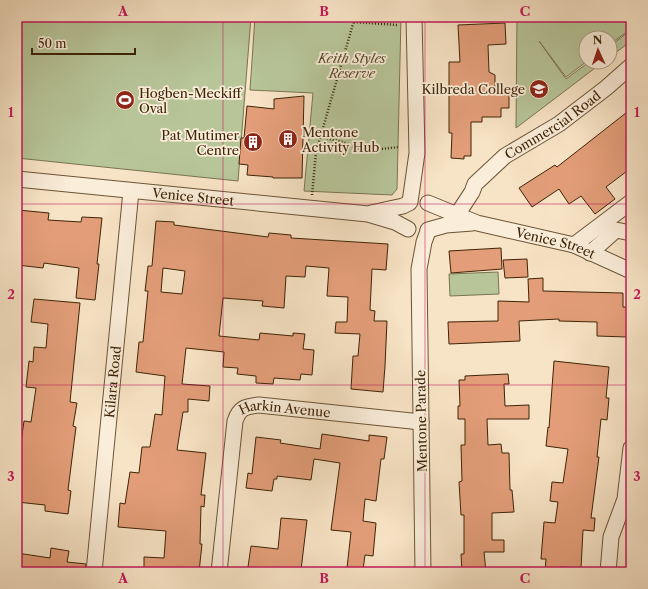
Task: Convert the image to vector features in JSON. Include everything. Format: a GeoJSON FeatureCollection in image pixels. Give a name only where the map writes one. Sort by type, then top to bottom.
{"type":"FeatureCollection","features":[{"type":"Feature","properties":{"kind":"street"},"geometry":{"type":"LineString","coordinates":[[414,17],[417,162],[419,181],[427,203],[431,208],[432,216],[428,230],[423,234],[418,235],[408,230],[404,221],[405,209],[413,199],[418,198],[427,203]]}},
{"type":"Feature","properties":{"kind":"street","name":"Commercial Road"},"geometry":{"type":"LineString","coordinates":[[457,215],[472,192],[475,184],[505,156],[560,124],[606,88],[631,66]]}},
{"type":"Feature","properties":{"kind":"street"},"geometry":{"type":"LineString","coordinates":[[410,202],[417,162]]}},
{"type":"Feature","properties":{"kind":"street","name":"Venice Street"},"geometry":{"type":"LineString","coordinates":[[17,179],[311,207],[368,214],[395,222],[408,230]]}},
{"type":"Feature","properties":{"kind":"street","name":"Kilara Road"},"geometry":{"type":"LineString","coordinates":[[94,572],[131,191]]}},
{"type":"Feature","properties":{"kind":"street","name":"Venice Street"},"geometry":{"type":"LineString","coordinates":[[368,214],[403,206],[410,202]]}},
{"type":"Feature","properties":{"kind":"street"},"geometry":{"type":"LineString","coordinates":[[574,245],[631,202]]}},
{"type":"Feature","properties":{"kind":"street","name":"Venice Street"},"geometry":{"type":"LineString","coordinates":[[427,203],[477,223],[574,245],[631,271]]}},
{"type":"Feature","properties":{"kind":"street","name":"Venice Street"},"geometry":{"type":"LineString","coordinates":[[428,230],[446,225],[477,223]]}},
{"type":"Feature","properties":{"kind":"street","name":"Mentone Parade"},"geometry":{"type":"LineString","coordinates":[[408,230],[419,269]]}},
{"type":"Feature","properties":{"kind":"street","name":"Mentone Parade"},"geometry":{"type":"LineString","coordinates":[[423,572],[419,269],[428,230]]}},
{"type":"Feature","properties":{"kind":"street"},"geometry":{"type":"LineString","coordinates":[[590,253],[616,230],[631,233]]}},
{"type":"Feature","properties":{"kind":"street","name":"Harkin Avenue"},"geometry":{"type":"LineString","coordinates":[[219,572],[235,422],[237,414],[241,409],[259,405],[421,422]]}},
{"type":"Feature","properties":{"kind":"street"},"geometry":{"type":"LineString","coordinates":[[608,572],[611,536],[625,500],[631,448]]}},
{"type":"Feature","properties":{"kind":"path"},"geometry":{"type":"LineString","coordinates":[[311,207],[316,152],[355,17]]}},
{"type":"Feature","properties":{"kind":"path"},"geometry":{"type":"LineString","coordinates":[[354,22],[397,25]]}},
{"type":"Feature","properties":{"kind":"path"},"geometry":{"type":"LineString","coordinates":[[321,137],[343,142],[356,148],[371,150],[399,147]]}},
{"type":"Feature","properties":{"kind":"green space","name":"Hogben-Meckiff Oval"},"geometry":{"type":"Polygon","coordinates":[[[17,17],[251,17],[238,181],[17,158],[17,17]]]}},
{"type":"Feature","properties":{"kind":"green space","name":"Keith Styles Reserve"},"geometry":{"type":"Polygon","coordinates":[[[255,17],[401,17],[397,189],[392,195],[304,191],[313,93],[250,90],[255,17]]]}},
{"type":"Feature","properties":{"kind":"green space","name":"Kilbreda College"},"geometry":{"type":"Polygon","coordinates":[[[517,17],[631,17],[631,29],[618,38],[618,30],[578,30],[578,68],[566,77],[539,41],[566,79],[578,70],[592,70],[516,128],[517,17]]]}},
{"type":"Feature","properties":{"kind":"green space"},"geometry":{"type":"Polygon","coordinates":[[[631,30],[631,41],[618,51],[618,40],[631,30]]]}},
{"type":"Feature","properties":{"kind":"green space"},"geometry":{"type":"Polygon","coordinates":[[[498,272],[499,294],[450,296],[449,274],[498,272]]]}},
{"type":"Feature","properties":{"kind":"building"},"geometry":{"type":"Polygon","coordinates":[[[505,23],[506,44],[488,45],[489,72],[495,75],[495,92],[509,92],[509,108],[501,108],[501,117],[482,117],[482,122],[471,122],[471,156],[464,156],[464,159],[451,158],[452,133],[449,133],[449,62],[460,62],[458,25],[505,23]]]}},
{"type":"Feature","properties":{"kind":"building"},"geometry":{"type":"Polygon","coordinates":[[[304,96],[302,178],[273,178],[247,175],[248,165],[239,164],[241,138],[244,138],[247,106],[274,109],[274,99],[304,96]]]}},
{"type":"Feature","properties":{"kind":"building"},"geometry":{"type":"Polygon","coordinates":[[[631,109],[631,168],[606,187],[615,199],[595,214],[581,196],[569,204],[559,189],[532,207],[519,188],[555,165],[557,167],[631,109]]]}},
{"type":"Feature","properties":{"kind":"building"},"geometry":{"type":"Polygon","coordinates":[[[18,210],[49,213],[48,220],[81,222],[82,217],[102,218],[95,300],[76,298],[79,268],[44,263],[43,268],[17,265],[18,210]]]}},
{"type":"Feature","properties":{"kind":"building"},"geometry":{"type":"Polygon","coordinates":[[[156,221],[174,222],[174,225],[268,237],[269,233],[291,235],[291,238],[388,244],[386,270],[372,269],[370,310],[375,311],[374,321],[387,321],[383,392],[351,389],[353,356],[358,356],[360,334],[335,333],[336,322],[347,322],[348,297],[327,296],[329,268],[306,266],[305,277],[286,276],[284,308],[262,306],[263,301],[223,298],[219,336],[259,340],[260,333],[293,336],[293,333],[305,334],[303,349],[314,350],[312,375],[301,374],[300,380],[274,378],[273,384],[256,383],[256,376],[237,374],[238,368],[223,367],[224,352],[186,348],[182,384],[210,386],[209,401],[188,399],[188,412],[183,412],[177,450],[206,453],[201,495],[205,495],[204,507],[201,506],[200,544],[202,544],[199,572],[144,572],[144,557],[164,558],[166,531],[118,527],[120,503],[125,504],[130,472],[139,473],[142,447],[150,447],[155,414],[162,415],[165,376],[136,372],[139,342],[143,342],[148,291],[145,291],[148,266],[152,266],[156,221]],[[163,268],[161,292],[182,294],[185,271],[163,268]]]}},
{"type":"Feature","properties":{"kind":"building"},"geometry":{"type":"Polygon","coordinates":[[[501,248],[502,269],[451,273],[449,251],[501,248]]]}},
{"type":"Feature","properties":{"kind":"building"},"geometry":{"type":"Polygon","coordinates":[[[527,259],[528,277],[505,278],[503,260],[527,259]]]}},
{"type":"Feature","properties":{"kind":"building"},"geometry":{"type":"Polygon","coordinates":[[[543,278],[543,291],[623,293],[623,307],[628,307],[627,337],[597,336],[597,322],[559,321],[559,319],[519,321],[520,341],[449,344],[448,322],[498,321],[498,301],[529,302],[528,279],[543,278]]]}},
{"type":"Feature","properties":{"kind":"building"},"geometry":{"type":"Polygon","coordinates":[[[34,299],[80,303],[70,402],[77,403],[73,426],[76,427],[68,490],[71,491],[68,514],[45,511],[45,505],[17,502],[17,462],[24,421],[31,422],[36,388],[26,387],[29,361],[33,362],[34,347],[46,348],[48,324],[31,322],[34,299]]]}},
{"type":"Feature","properties":{"kind":"building"},"geometry":{"type":"Polygon","coordinates":[[[554,361],[609,367],[606,398],[609,398],[607,420],[601,419],[597,457],[599,457],[591,518],[595,518],[594,531],[583,530],[581,568],[560,567],[559,572],[545,571],[546,559],[541,559],[544,522],[555,523],[558,502],[550,501],[552,482],[563,483],[568,449],[546,446],[548,427],[549,428],[554,361]]]}},
{"type":"Feature","properties":{"kind":"building"},"geometry":{"type":"Polygon","coordinates":[[[508,374],[509,384],[504,384],[505,406],[529,405],[529,419],[487,419],[488,445],[501,444],[502,453],[509,453],[510,490],[512,490],[514,512],[492,513],[492,540],[504,540],[504,552],[484,552],[486,572],[462,572],[461,554],[464,554],[464,515],[461,515],[459,482],[462,481],[461,445],[465,445],[465,419],[458,419],[458,406],[460,406],[459,380],[465,380],[465,376],[508,374]]]}},
{"type":"Feature","properties":{"kind":"building"},"geometry":{"type":"Polygon","coordinates":[[[322,434],[369,441],[369,435],[387,437],[384,459],[381,459],[376,501],[365,499],[363,521],[376,523],[373,556],[365,555],[363,570],[347,568],[351,532],[331,530],[340,463],[314,459],[311,480],[277,476],[277,479],[274,479],[272,491],[246,488],[248,473],[252,474],[256,437],[281,440],[280,443],[320,449],[322,434]]]}},
{"type":"Feature","properties":{"kind":"building"},"geometry":{"type":"Polygon","coordinates":[[[281,518],[307,520],[301,570],[294,568],[293,572],[255,572],[255,568],[248,567],[251,546],[278,549],[281,518]]]}},
{"type":"Feature","properties":{"kind":"building"},"geometry":{"type":"Polygon","coordinates":[[[51,548],[69,551],[67,562],[86,564],[85,572],[17,572],[17,553],[50,558],[51,548]]]}},
{"type":"Feature","properties":{"kind":"place","name":"Kilbreda College"},"geometry":{"type":"Point","coordinates":[539,89]}},
{"type":"Feature","properties":{"kind":"place","name":"Hogben-Meckiff Oval"},"geometry":{"type":"Point","coordinates":[125,100]}},
{"type":"Feature","properties":{"kind":"place","name":"Mentone Activity Hub"},"geometry":{"type":"Point","coordinates":[288,139]}},
{"type":"Feature","properties":{"kind":"place","name":"Pat Mutimer Centre"},"geometry":{"type":"Point","coordinates":[253,142]}}]}
